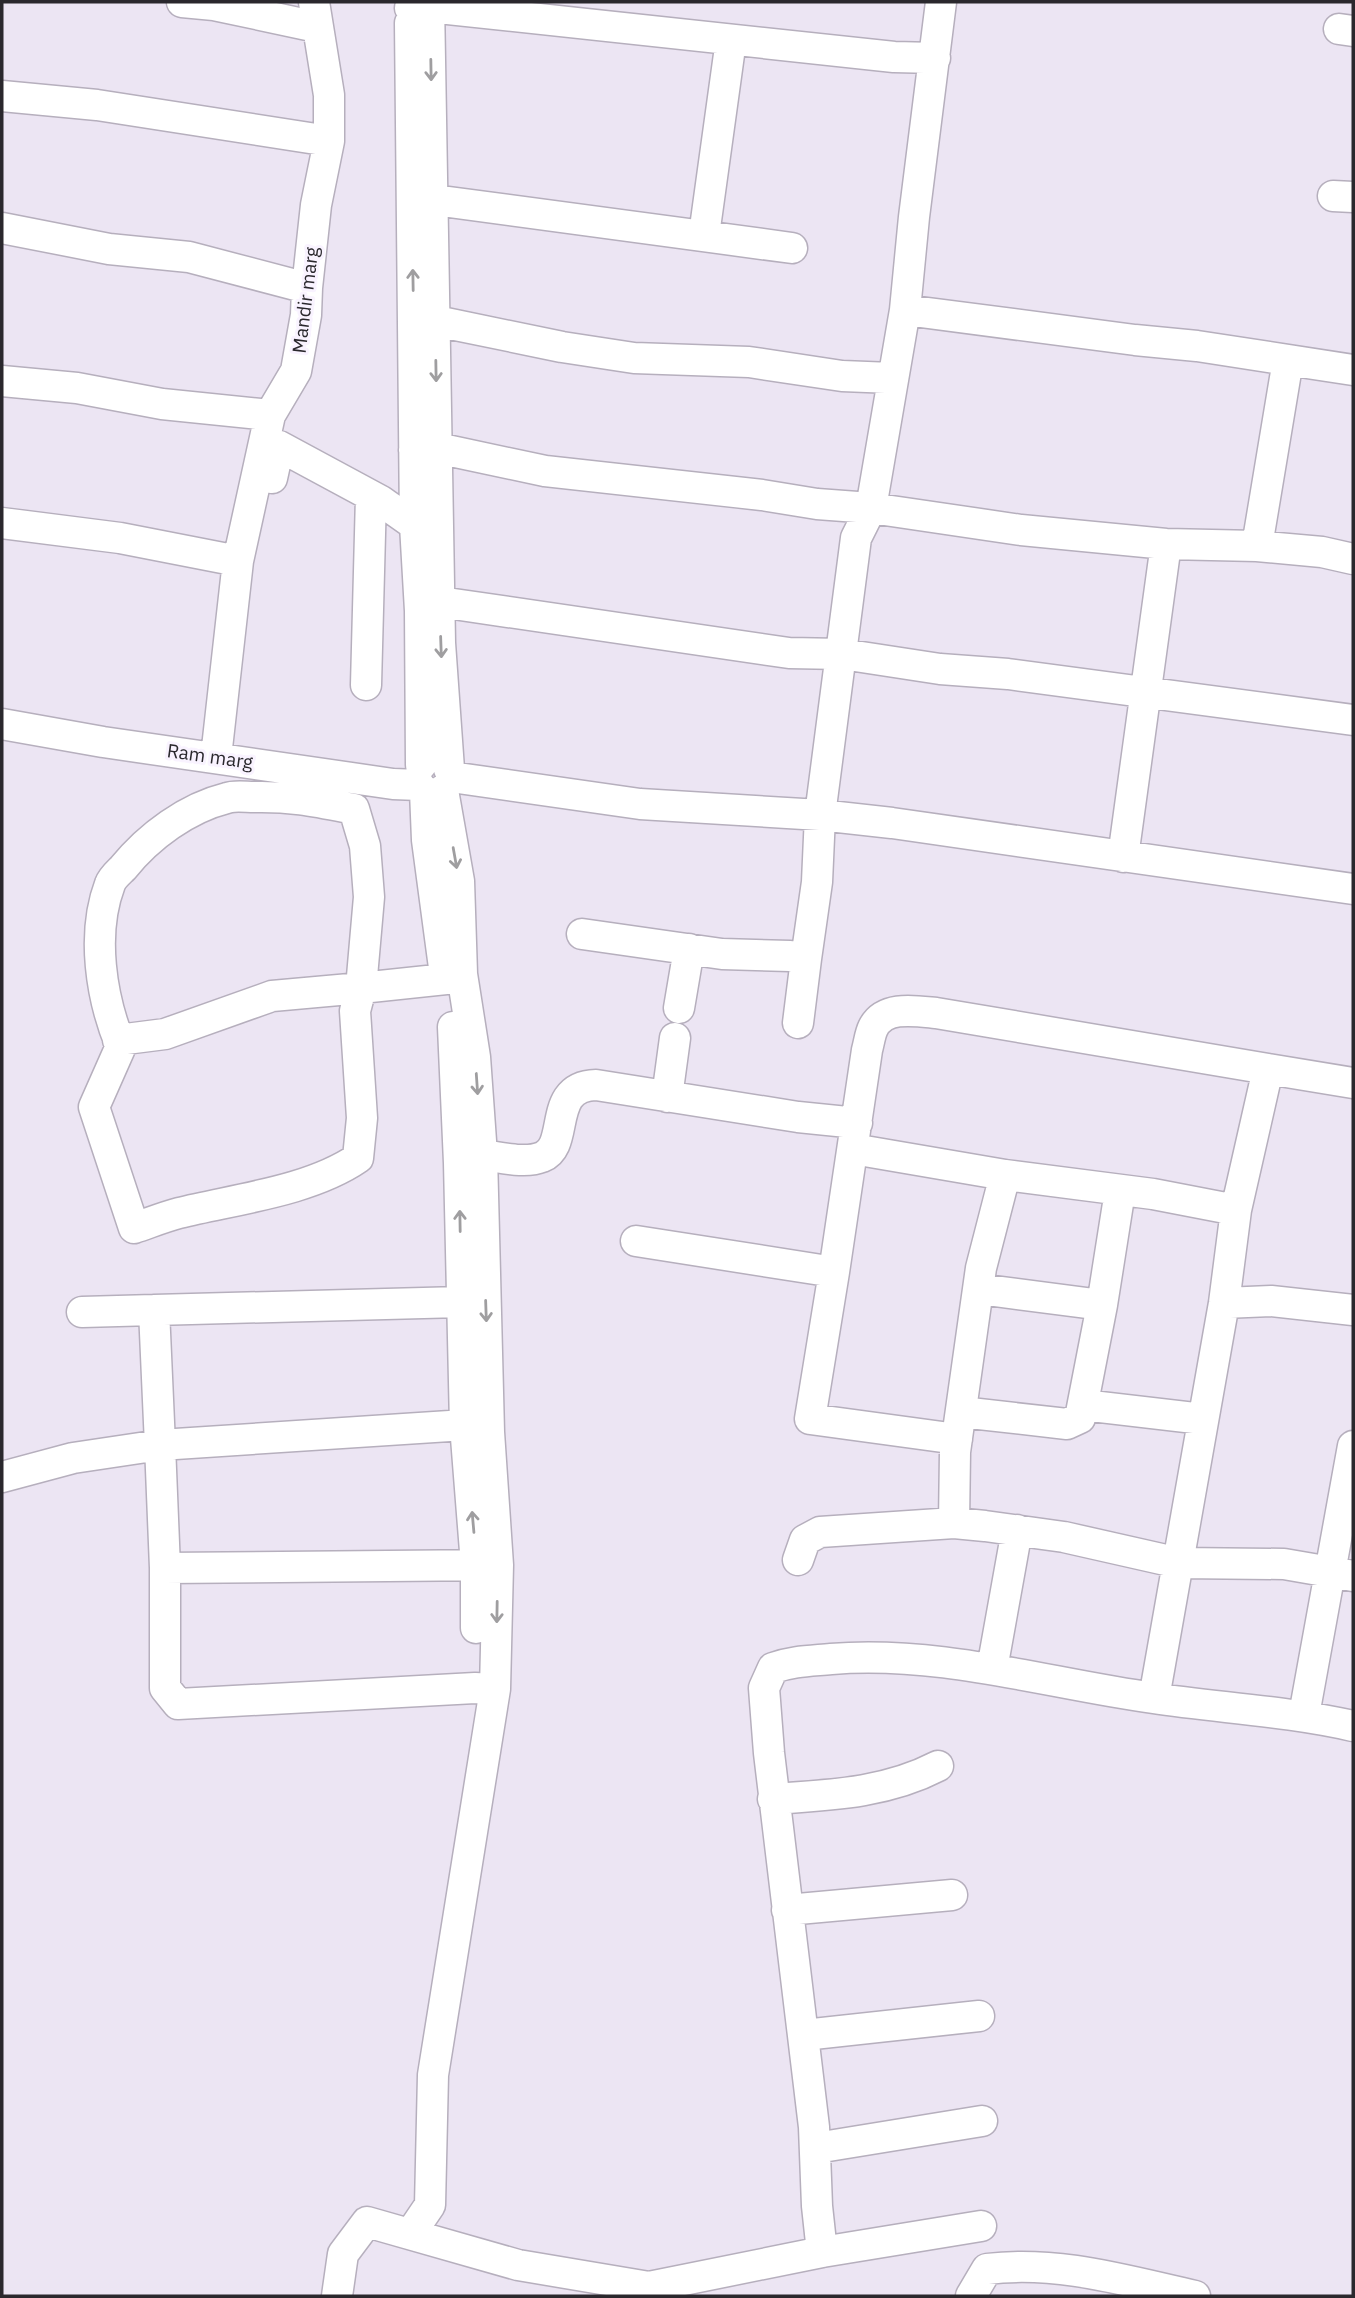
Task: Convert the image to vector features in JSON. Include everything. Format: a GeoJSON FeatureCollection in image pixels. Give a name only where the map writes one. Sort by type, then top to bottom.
{"type":"FeatureCollection","features":[{"type":"Feature","properties":{"kind":"street"},"geometry":{"type":"LineString","coordinates":[[181,2],[316,14]]}},
{"type":"Feature","properties":{"kind":"street"},"geometry":{"type":"LineString","coordinates":[[797,1023],[817,882],[820,815],[856,538],[871,508],[905,310],[941,2]]}},
{"type":"Feature","properties":{"kind":"street"},"geometry":{"type":"LineString","coordinates":[[419,5],[894,57],[935,58]]}},
{"type":"Feature","properties":{"kind":"street"},"geometry":{"type":"LineString","coordinates":[[419,5],[434,200],[424,321]]}},
{"type":"Feature","properties":{"kind":"street"},"geometry":{"type":"LineString","coordinates":[[419,5],[430,607]]}},
{"type":"Feature","properties":{"kind":"street","name":"Mandir marg"},"geometry":{"type":"LineString","coordinates":[[216,748],[239,561],[270,415],[296,371],[306,315],[306,288],[316,205],[329,141],[329,95],[316,14]]}},
{"type":"Feature","properties":{"kind":"street"},"geometry":{"type":"LineString","coordinates":[[704,235],[731,40]]}},
{"type":"Feature","properties":{"kind":"street"},"geometry":{"type":"LineString","coordinates":[[2,96],[97,105],[329,141]]}},
{"type":"Feature","properties":{"kind":"street"},"geometry":{"type":"LineString","coordinates":[[434,200],[792,248]]}},
{"type":"Feature","properties":{"kind":"street"},"geometry":{"type":"LineString","coordinates":[[2,228],[109,249],[188,257],[306,288]]}},
{"type":"Feature","properties":{"kind":"street"},"geometry":{"type":"LineString","coordinates":[[905,310],[1197,346],[1353,370]]}},
{"type":"Feature","properties":{"kind":"street"},"geometry":{"type":"LineString","coordinates":[[424,321],[634,358],[749,362],[842,376],[892,378]]}},
{"type":"Feature","properties":{"kind":"street"},"geometry":{"type":"LineString","coordinates":[[1257,546],[1288,360]]}},
{"type":"Feature","properties":{"kind":"street"},"geometry":{"type":"LineString","coordinates":[[2,381],[77,388],[162,404],[270,415]]}},
{"type":"Feature","properties":{"kind":"street"},"geometry":{"type":"LineString","coordinates":[[241,704],[266,505],[279,446],[371,496],[415,524]]}},
{"type":"Feature","properties":{"kind":"street"},"geometry":{"type":"LineString","coordinates":[[426,449],[545,471],[762,495],[817,504],[871,508],[1021,530],[1166,544],[1257,546],[1322,552],[1353,559]]}},
{"type":"Feature","properties":{"kind":"street"},"geometry":{"type":"LineString","coordinates":[[426,449],[415,524],[442,682],[426,840],[453,1034],[465,1426],[487,1564]]}},
{"type":"Feature","properties":{"kind":"street"},"geometry":{"type":"LineString","coordinates":[[366,685],[371,496]]}},
{"type":"Feature","properties":{"kind":"street"},"geometry":{"type":"LineString","coordinates":[[2,523],[120,538],[239,561]]}},
{"type":"Feature","properties":{"kind":"street"},"geometry":{"type":"LineString","coordinates":[[1123,858],[1166,544]]}},
{"type":"Feature","properties":{"kind":"street"},"geometry":{"type":"LineString","coordinates":[[430,607],[789,653],[842,654],[940,669],[1007,674],[1353,720]]}},
{"type":"Feature","properties":{"kind":"street"},"geometry":{"type":"LineString","coordinates":[[2,704],[216,748]]}},
{"type":"Feature","properties":{"kind":"street","name":"Ram marg"},"geometry":{"type":"LineString","coordinates":[[2,724],[103,742],[216,748],[393,784],[432,778],[640,804],[820,815],[1353,889]]}},
{"type":"Feature","properties":{"kind":"street"},"geometry":{"type":"LineString","coordinates":[[411,2233],[430,2205],[433,2075],[485,1688],[487,1564],[489,1418],[482,1155],[475,1057],[463,974],[459,881],[432,778]]}},
{"type":"Feature","properties":{"kind":"street"},"geometry":{"type":"LineString","coordinates":[[290,796],[354,809],[365,846],[369,897],[361,988],[355,1011],[362,1118],[358,1158],[342,1169],[270,1193],[177,1213],[134,1228],[94,1107],[121,1046],[110,1017],[101,968],[101,916],[110,882],[142,845],[186,816],[229,797],[290,796]]}},
{"type":"Feature","properties":{"kind":"street"},"geometry":{"type":"LineString","coordinates":[[582,934],[722,954],[806,959]]}},
{"type":"Feature","properties":{"kind":"street"},"geometry":{"type":"LineString","coordinates":[[679,1008],[688,949]]}},
{"type":"Feature","properties":{"kind":"street"},"geometry":{"type":"LineString","coordinates":[[118,1040],[165,1034],[272,996],[446,979]]}},
{"type":"Feature","properties":{"kind":"street"},"geometry":{"type":"LineString","coordinates":[[1120,1191],[1080,1418],[1067,1424],[959,1426],[810,1419],[867,1050],[874,1026],[888,1014],[906,1010],[1154,1048],[1353,1083]]}},
{"type":"Feature","properties":{"kind":"street"},"geometry":{"type":"LineString","coordinates":[[667,1097],[675,1038]]}},
{"type":"Feature","properties":{"kind":"street"},"geometry":{"type":"LineString","coordinates":[[1154,1698],[1224,1303],[1236,1210],[1268,1069]]}},
{"type":"Feature","properties":{"kind":"street"},"geometry":{"type":"LineString","coordinates":[[482,1155],[533,1159],[544,1156],[551,1150],[567,1100],[574,1090],[596,1085],[855,1136],[1004,1175],[1153,1195],[1236,1210]]}},
{"type":"Feature","properties":{"kind":"street"},"geometry":{"type":"LineString","coordinates":[[954,1523],[959,1426],[984,1255],[1004,1175]]}},
{"type":"Feature","properties":{"kind":"street"},"geometry":{"type":"LineString","coordinates":[[636,1241],[834,1272]]}},
{"type":"Feature","properties":{"kind":"street"},"geometry":{"type":"LineString","coordinates":[[979,1289],[1102,1305]]}},
{"type":"Feature","properties":{"kind":"street"},"geometry":{"type":"LineString","coordinates":[[1224,1303],[1271,1301],[1353,1310]]}},
{"type":"Feature","properties":{"kind":"street"},"geometry":{"type":"LineString","coordinates":[[82,1312],[461,1302]]}},
{"type":"Feature","properties":{"kind":"street"},"geometry":{"type":"LineString","coordinates":[[154,1310],[165,1568],[164,1688],[178,1704],[485,1688]]}},
{"type":"Feature","properties":{"kind":"street"},"geometry":{"type":"LineString","coordinates":[[1083,1405],[1203,1419]]}},
{"type":"Feature","properties":{"kind":"street"},"geometry":{"type":"LineString","coordinates":[[2,1477],[73,1458],[160,1445],[465,1426]]}},
{"type":"Feature","properties":{"kind":"street"},"geometry":{"type":"LineString","coordinates":[[1304,1715],[1341,1574],[1353,1446]]}},
{"type":"Feature","properties":{"kind":"street"},"geometry":{"type":"LineString","coordinates":[[798,1560],[804,1541],[820,1532],[954,1523],[1064,1536],[1179,1563],[1284,1564],[1341,1574]]}},
{"type":"Feature","properties":{"kind":"street"},"geometry":{"type":"LineString","coordinates":[[992,1669],[1017,1530]]}},
{"type":"Feature","properties":{"kind":"street"},"geometry":{"type":"LineString","coordinates":[[165,1568],[487,1564]]}},
{"type":"Feature","properties":{"kind":"street"},"geometry":{"type":"LineString","coordinates":[[822,2252],[817,2206],[816,2148],[774,1799],[765,1688],[773,1668],[807,1660],[857,1656],[992,1669],[1154,1698],[1304,1715],[1353,1726]]}},
{"type":"Feature","properties":{"kind":"street"},"geometry":{"type":"LineString","coordinates":[[774,1799],[855,1793],[893,1785],[938,1766]]}},
{"type":"Feature","properties":{"kind":"street"},"geometry":{"type":"LineString","coordinates":[[788,1910],[952,1895]]}},
{"type":"Feature","properties":{"kind":"street"},"geometry":{"type":"LineString","coordinates":[[804,2035],[979,2016]]}},
{"type":"Feature","properties":{"kind":"street"},"geometry":{"type":"LineString","coordinates":[[816,2148],[982,2121]]}},
{"type":"Feature","properties":{"kind":"street"},"geometry":{"type":"LineString","coordinates":[[337,2296],[343,2254],[368,2222],[517,2265],[649,2287],[822,2252],[981,2226]]}},
{"type":"Feature","properties":{"kind":"street"},"geometry":{"type":"LineString","coordinates":[[971,2296],[987,2269],[1014,2266],[1085,2272],[1195,2296]]}}]}
